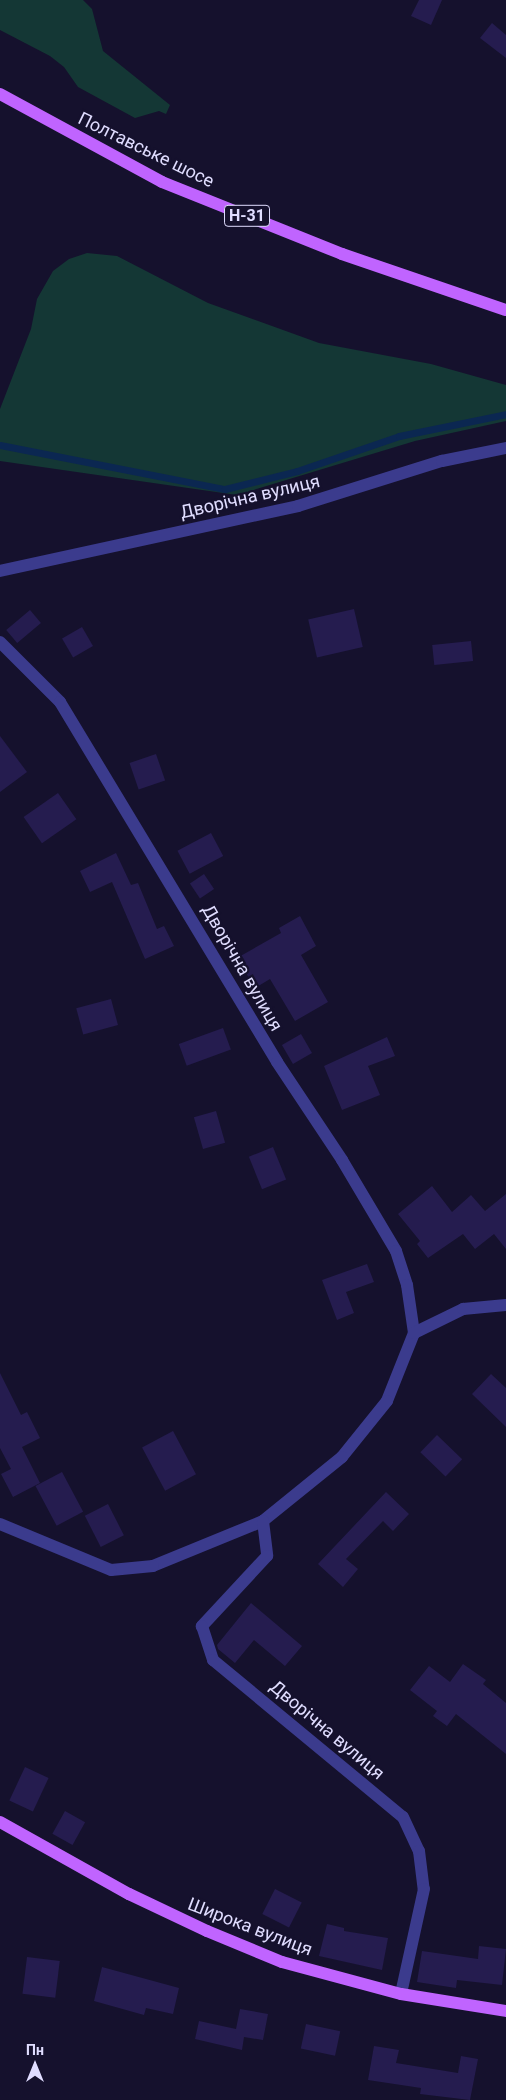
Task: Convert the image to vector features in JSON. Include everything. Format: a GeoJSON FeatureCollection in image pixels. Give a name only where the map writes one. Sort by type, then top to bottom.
{"type":"FeatureCollection","features":[{"type":"Feature","properties":{"kind":"main road","name":"Полтавське шосе"},"geometry":{"type":"LineString","coordinates":[[0,94],[162,182],[342,254],[506,310]]}},
{"type":"Feature","properties":{"kind":"main road","name":"Широка вулиця"},"geometry":{"type":"LineString","coordinates":[[0,1822],[129,1894],[207,1931],[282,1962],[401,1994],[506,2011]]}},
{"type":"Feature","properties":{"kind":"street","name":"Дворічна вулиця"},"geometry":{"type":"LineString","coordinates":[[0,571],[298,506],[442,461],[506,448]]}},
{"type":"Feature","properties":{"kind":"street","name":"Дворічна вулиця"},"geometry":{"type":"LineString","coordinates":[[0,642],[60,702],[277,1062],[342,1160],[396,1252],[407,1285],[414,1334]]}},
{"type":"Feature","properties":{"kind":"street"},"geometry":{"type":"LineString","coordinates":[[0,1524],[111,1570],[153,1566],[263,1521],[342,1457],[376,1415],[387,1401],[414,1334],[463,1309],[506,1305]]}},
{"type":"Feature","properties":{"kind":"street","name":"Дворічна вулиця"},"geometry":{"type":"LineString","coordinates":[[263,1521],[267,1556],[202,1626],[214,1660],[403,1817],[419,1851],[424,1889],[401,1994]]}},
{"type":"Feature","properties":{"kind":"green space"},"geometry":{"type":"Polygon","coordinates":[[[0,0],[83,0],[92,9],[103,51],[170,105],[166,114],[159,111],[135,118],[78,87],[64,67],[50,56],[0,30],[0,0]]]}},
{"type":"Feature","properties":{"kind":"green space"},"geometry":{"type":"Polygon","coordinates":[[[87,253],[117,256],[208,303],[319,343],[431,364],[506,385],[506,421],[415,441],[237,495],[0,461],[0,409],[31,329],[37,299],[53,271],[69,259],[87,253]]]}},
{"type":"Feature","properties":{"kind":"building"},"geometry":{"type":"Polygon","coordinates":[[[419,0],[442,0],[431,25],[411,16],[419,0]]]}},
{"type":"Feature","properties":{"kind":"building"},"geometry":{"type":"Polygon","coordinates":[[[492,23],[506,35],[506,58],[480,38],[492,23]]]}},
{"type":"Feature","properties":{"kind":"building"},"geometry":{"type":"Polygon","coordinates":[[[354,609],[363,647],[317,658],[308,620],[354,609]]]}},
{"type":"Feature","properties":{"kind":"building"},"geometry":{"type":"Polygon","coordinates":[[[30,610],[41,623],[17,643],[6,630],[30,610]]]}},
{"type":"Feature","properties":{"kind":"building"},"geometry":{"type":"Polygon","coordinates":[[[82,627],[93,646],[73,658],[62,638],[82,627]]]}},
{"type":"Feature","properties":{"kind":"building"},"geometry":{"type":"Polygon","coordinates":[[[471,641],[473,661],[434,665],[432,645],[471,641]]]}},
{"type":"Feature","properties":{"kind":"building"},"geometry":{"type":"Polygon","coordinates":[[[0,736],[27,772],[0,792],[0,736]]]}},
{"type":"Feature","properties":{"kind":"building"},"geometry":{"type":"Polygon","coordinates":[[[156,754],[165,780],[139,790],[130,763],[156,754]]]}},
{"type":"Feature","properties":{"kind":"building"},"geometry":{"type":"Polygon","coordinates":[[[58,793],[76,819],[42,843],[24,817],[58,793]]]}},
{"type":"Feature","properties":{"kind":"building"},"geometry":{"type":"Polygon","coordinates":[[[211,833],[223,856],[190,874],[177,851],[211,833]]]}},
{"type":"Feature","properties":{"kind":"building"},"geometry":{"type":"Polygon","coordinates":[[[116,853],[131,885],[138,883],[157,929],[164,926],[174,946],[145,959],[112,882],[90,892],[80,871],[116,853]]]}},
{"type":"Feature","properties":{"kind":"building"},"geometry":{"type":"Polygon","coordinates":[[[204,874],[214,889],[200,898],[190,884],[204,874]]]}},
{"type":"Feature","properties":{"kind":"building"},"geometry":{"type":"Polygon","coordinates":[[[300,916],[316,946],[301,955],[328,1002],[295,1021],[270,979],[255,988],[237,958],[281,933],[279,928],[300,916]]]}},
{"type":"Feature","properties":{"kind":"building"},"geometry":{"type":"Polygon","coordinates":[[[111,999],[118,1025],[83,1034],[76,1008],[111,999]]]}},
{"type":"Feature","properties":{"kind":"building"},"geometry":{"type":"Polygon","coordinates":[[[223,1028],[231,1050],[187,1066],[179,1044],[223,1028]]]}},
{"type":"Feature","properties":{"kind":"building"},"geometry":{"type":"Polygon","coordinates":[[[301,1034],[312,1053],[293,1064],[282,1045],[301,1034]]]}},
{"type":"Feature","properties":{"kind":"building"},"geometry":{"type":"Polygon","coordinates":[[[387,1037],[395,1056],[368,1066],[380,1095],[342,1110],[324,1066],[387,1037]]]}},
{"type":"Feature","properties":{"kind":"building"},"geometry":{"type":"Polygon","coordinates":[[[216,1111],[225,1143],[203,1149],[194,1117],[216,1111]]]}},
{"type":"Feature","properties":{"kind":"building"},"geometry":{"type":"Polygon","coordinates":[[[273,1147],[286,1179],[262,1189],[249,1157],[273,1147]]]}},
{"type":"Feature","properties":{"kind":"building"},"geometry":{"type":"Polygon","coordinates":[[[432,1186],[452,1212],[471,1195],[485,1211],[506,1194],[506,1249],[494,1234],[475,1249],[463,1234],[428,1258],[417,1244],[420,1241],[398,1214],[432,1186]]]}},
{"type":"Feature","properties":{"kind":"building"},"geometry":{"type":"Polygon","coordinates":[[[367,1264],[374,1282],[346,1292],[354,1313],[337,1320],[322,1280],[367,1264]]]}},
{"type":"Feature","properties":{"kind":"building"},"geometry":{"type":"Polygon","coordinates":[[[0,1373],[21,1415],[27,1412],[40,1438],[22,1447],[40,1483],[13,1497],[1,1474],[11,1469],[0,1448],[0,1373]]]}},
{"type":"Feature","properties":{"kind":"building"},"geometry":{"type":"Polygon","coordinates":[[[491,1374],[506,1388],[506,1427],[472,1394],[491,1374]]]}},
{"type":"Feature","properties":{"kind":"building"},"geometry":{"type":"Polygon","coordinates":[[[173,1431],[196,1474],[165,1491],[142,1447],[173,1431]]]}},
{"type":"Feature","properties":{"kind":"building"},"geometry":{"type":"Polygon","coordinates":[[[437,1435],[462,1459],[446,1477],[420,1452],[437,1435]]]}},
{"type":"Feature","properties":{"kind":"building"},"geometry":{"type":"Polygon","coordinates":[[[62,1472],[83,1512],[57,1526],[36,1486],[62,1472]]]}},
{"type":"Feature","properties":{"kind":"building"},"geometry":{"type":"Polygon","coordinates":[[[386,1492],[409,1514],[393,1531],[383,1521],[346,1559],[358,1569],[343,1587],[318,1564],[386,1492]]]}},
{"type":"Feature","properties":{"kind":"building"},"geometry":{"type":"Polygon","coordinates":[[[108,1504],[124,1535],[101,1547],[85,1516],[108,1504]]]}},
{"type":"Feature","properties":{"kind":"building"},"geometry":{"type":"Polygon","coordinates":[[[251,1603],[302,1646],[285,1666],[254,1640],[235,1663],[218,1649],[217,1645],[251,1603]]]}},
{"type":"Feature","properties":{"kind":"building"},"geometry":{"type":"Polygon","coordinates":[[[463,1664],[486,1680],[483,1684],[506,1703],[506,1754],[456,1714],[447,1726],[433,1716],[437,1711],[410,1690],[429,1666],[450,1682],[463,1664]]]}},
{"type":"Feature","properties":{"kind":"building"},"geometry":{"type":"Polygon","coordinates":[[[25,1767],[49,1778],[33,1812],[9,1801],[25,1767]]]}},
{"type":"Feature","properties":{"kind":"building"},"geometry":{"type":"Polygon","coordinates":[[[65,1811],[85,1822],[73,1845],[52,1834],[65,1811]]]}},
{"type":"Feature","properties":{"kind":"building"},"geometry":{"type":"Polygon","coordinates":[[[275,1889],[302,1903],[289,1928],[262,1914],[275,1889]]]}},
{"type":"Feature","properties":{"kind":"building"},"geometry":{"type":"Polygon","coordinates":[[[327,1924],[344,1928],[344,1931],[388,1938],[382,1970],[319,1956],[327,1924]]]}},
{"type":"Feature","properties":{"kind":"building"},"geometry":{"type":"Polygon","coordinates":[[[479,1946],[506,1949],[502,1985],[457,1980],[456,1988],[417,1982],[422,1951],[478,1959],[479,1946]]]}},
{"type":"Feature","properties":{"kind":"building"},"geometry":{"type":"Polygon","coordinates":[[[27,1957],[60,1961],[55,1998],[22,1994],[27,1957]]]}},
{"type":"Feature","properties":{"kind":"building"},"geometry":{"type":"Polygon","coordinates":[[[102,1967],[179,1988],[173,2014],[146,2008],[144,2015],[94,2001],[102,1967]]]}},
{"type":"Feature","properties":{"kind":"building"},"geometry":{"type":"Polygon","coordinates":[[[240,2009],[268,2014],[263,2040],[244,2037],[242,2050],[195,2039],[199,2021],[236,2029],[240,2009]]]}},
{"type":"Feature","properties":{"kind":"building"},"geometry":{"type":"Polygon","coordinates":[[[306,2024],[340,2031],[335,2056],[301,2048],[306,2024]]]}},
{"type":"Feature","properties":{"kind":"building"},"geometry":{"type":"Polygon","coordinates":[[[374,2046],[399,2050],[396,2063],[458,2073],[461,2056],[478,2059],[470,2100],[420,2094],[421,2088],[368,2080],[374,2046]]]}},
{"type":"Feature","properties":{"kind":"waterway"},"geometry":{"type":"LineString","coordinates":[[0,445],[225,489],[297,471],[399,436],[506,414]]}}]}
